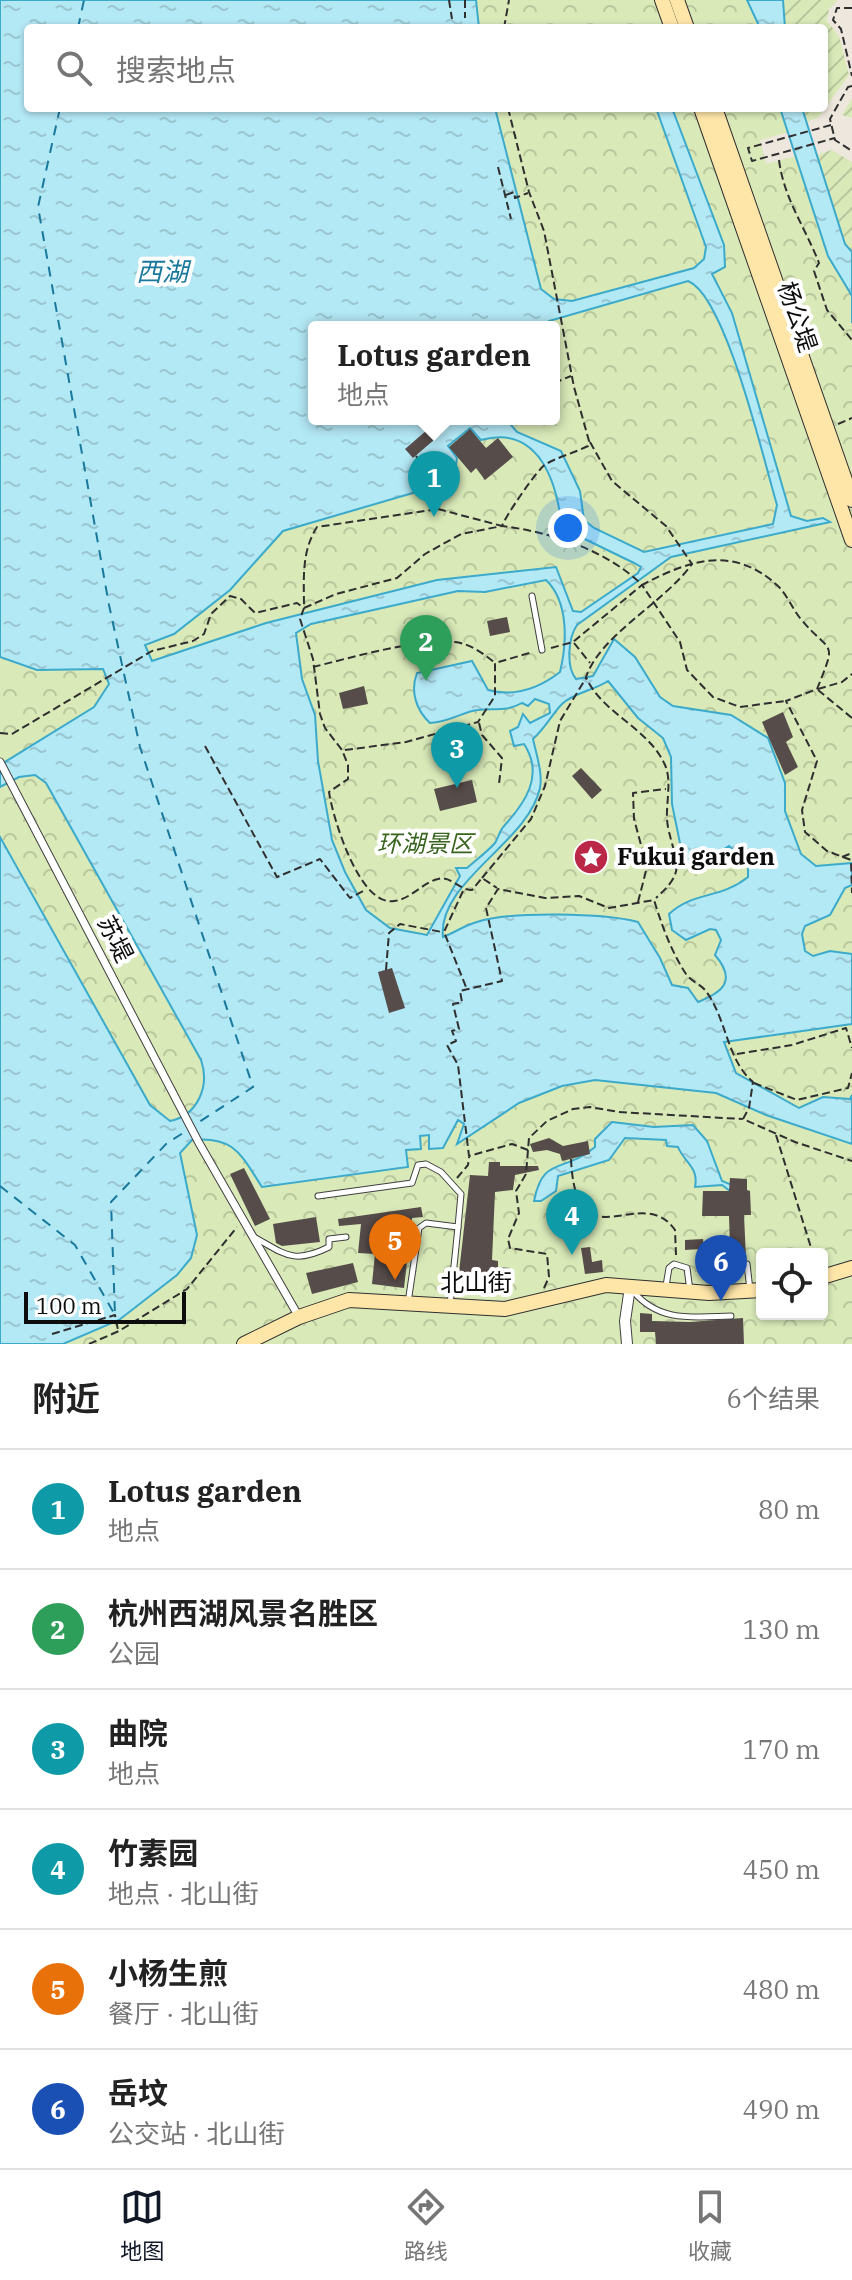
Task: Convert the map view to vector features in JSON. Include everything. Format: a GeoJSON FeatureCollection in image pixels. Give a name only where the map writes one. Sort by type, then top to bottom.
{"type":"FeatureCollection","features":[{"type":"Feature","properties":{"kind":"main road"},"geometry":{"type":"LineString","coordinates":[[662,0],[671,24]]}},
{"type":"Feature","properties":{"kind":"main road"},"geometry":{"type":"LineString","coordinates":[[677,0],[686,24]]}},
{"type":"Feature","properties":{"kind":"main road","name":"杨公堤"},"geometry":{"type":"LineString","coordinates":[[702,112],[852,540]]}},
{"type":"Feature","properties":{"kind":"main road","name":"杨公堤"},"geometry":{"type":"LineString","coordinates":[[716,112],[852,500]]}},
{"type":"Feature","properties":{"kind":"main road"},"geometry":{"type":"LineString","coordinates":[[828,1275],[852,1268]]}},
{"type":"Feature","properties":{"kind":"main road","name":"北山街"},"geometry":{"type":"LineString","coordinates":[[244,1344],[299,1317],[349,1300],[505,1309],[606,1285],[690,1292],[756,1290]]}},
{"type":"Feature","properties":{"kind":"street","name":"苏堤"},"geometry":{"type":"LineString","coordinates":[[0,762],[242,1220]]}},
{"type":"Feature","properties":{"kind":"street"},"geometry":{"type":"LineString","coordinates":[[242,1220],[299,1317]]}},
{"type":"Feature","properties":{"kind":"street"},"geometry":{"type":"LineString","coordinates":[[627,1344],[625,1321],[630,1287]]}},
{"type":"Feature","properties":{"kind":"lane"},"geometry":{"type":"LineString","coordinates":[[532,596],[542,650]]}},
{"type":"Feature","properties":{"kind":"lane"},"geometry":{"type":"LineString","coordinates":[[318,1196],[412,1183],[418,1165],[426,1164],[453,1183],[461,1194],[450,1306]]}},
{"type":"Feature","properties":{"kind":"lane"},"geometry":{"type":"LineString","coordinates":[[408,1303],[419,1228],[426,1223],[458,1227]]}},
{"type":"Feature","properties":{"kind":"lane"},"geometry":{"type":"LineString","coordinates":[[251,1235],[292,1259],[312,1256],[329,1247],[329,1239],[346,1237]]}},
{"type":"Feature","properties":{"kind":"lane"},"geometry":{"type":"LineString","coordinates":[[747,1264],[756,1290]]}},
{"type":"Feature","properties":{"kind":"lane"},"geometry":{"type":"LineString","coordinates":[[665,1290],[669,1268],[677,1265],[687,1268],[690,1292]]}},
{"type":"Feature","properties":{"kind":"lane"},"geometry":{"type":"LineString","coordinates":[[630,1287],[657,1311],[677,1318],[731,1316]]}},
{"type":"Feature","properties":{"kind":"path"},"geometry":{"type":"LineString","coordinates":[[449,0],[452,19]]}},
{"type":"Feature","properties":{"kind":"path"},"geometry":{"type":"LineString","coordinates":[[465,0],[465,18]]}},
{"type":"Feature","properties":{"kind":"path"},"geometry":{"type":"LineString","coordinates":[[505,24],[509,0]]}},
{"type":"Feature","properties":{"kind":"path"},"geometry":{"type":"LineString","coordinates":[[852,8],[837,8],[833,20],[841,29],[852,76]]}},
{"type":"Feature","properties":{"kind":"path"},"geometry":{"type":"LineString","coordinates":[[852,86],[848,87],[830,119],[835,138],[852,151]]}},
{"type":"Feature","properties":{"kind":"path"},"geometry":{"type":"LineString","coordinates":[[509,112],[529,192],[544,231],[572,376],[589,441],[612,481],[666,526],[692,564]]}},
{"type":"Feature","properties":{"kind":"path"},"geometry":{"type":"LineString","coordinates":[[831,125],[748,148],[752,161],[835,138]]}},
{"type":"Feature","properties":{"kind":"path"},"geometry":{"type":"LineString","coordinates":[[779,160],[782,186],[790,205],[806,227],[819,263],[814,271],[827,310],[852,340]]}},
{"type":"Feature","properties":{"kind":"path"},"geometry":{"type":"LineString","coordinates":[[498,167],[511,219]]}},
{"type":"Feature","properties":{"kind":"path"},"geometry":{"type":"LineString","coordinates":[[506,195],[514,192],[515,198],[529,192]]}},
{"type":"Feature","properties":{"kind":"path"},"geometry":{"type":"LineString","coordinates":[[560,381],[572,376]]}},
{"type":"Feature","properties":{"kind":"path"},"geometry":{"type":"LineString","coordinates":[[502,526],[507,513],[521,500],[528,485],[546,464],[588,446],[589,441]]}},
{"type":"Feature","properties":{"kind":"path"},"geometry":{"type":"LineString","coordinates":[[416,456],[419,460],[413,467],[413,475],[438,509]]}},
{"type":"Feature","properties":{"kind":"path"},"geometry":{"type":"LineString","coordinates":[[692,564],[655,605],[619,633],[591,664],[560,721],[545,786],[531,819],[472,890],[463,890],[449,880],[439,878],[393,902],[381,902],[367,889],[332,812],[329,792],[348,779],[348,765],[342,750],[325,728],[313,659],[300,619],[304,608],[303,567],[309,539],[317,527],[438,509],[524,529],[599,554],[624,566],[642,585],[655,605],[680,642],[687,670],[713,697],[740,707],[786,701],[842,682],[852,674]]}},
{"type":"Feature","properties":{"kind":"path"},"geometry":{"type":"LineString","coordinates":[[304,608],[336,594],[397,578],[425,554],[461,534],[502,526]]}},
{"type":"Feature","properties":{"kind":"path"},"geometry":{"type":"LineString","coordinates":[[495,663],[573,642],[642,585],[692,564],[733,560],[749,566],[781,588],[801,620],[829,644],[831,653],[828,666],[817,689]]}},
{"type":"Feature","properties":{"kind":"path"},"geometry":{"type":"LineString","coordinates":[[0,733],[12,734],[152,651],[193,641],[204,634],[211,614],[230,596],[241,599],[255,613],[268,613],[288,603],[297,603],[304,608]]}},
{"type":"Feature","properties":{"kind":"path"},"geometry":{"type":"LineString","coordinates":[[312,667],[381,650],[455,642],[474,648],[495,663]]}},
{"type":"Feature","properties":{"kind":"path"},"geometry":{"type":"LineString","coordinates":[[573,642],[591,664]]}},
{"type":"Feature","properties":{"kind":"path"},"geometry":{"type":"LineString","coordinates":[[342,750],[406,742],[478,722],[495,696],[495,663]]}},
{"type":"Feature","properties":{"kind":"path"},"geometry":{"type":"LineString","coordinates":[[482,878],[498,889],[545,898],[579,896],[609,908],[654,900],[675,881],[678,865],[667,820],[665,765],[633,725],[593,694],[586,677]]}},
{"type":"Feature","properties":{"kind":"path"},"geometry":{"type":"LineString","coordinates":[[817,689],[852,718]]}},
{"type":"Feature","properties":{"kind":"path"},"geometry":{"type":"LineString","coordinates":[[786,701],[817,761],[802,810],[805,832],[812,841],[840,858],[851,860],[852,892]]}},
{"type":"Feature","properties":{"kind":"path"},"geometry":{"type":"LineString","coordinates":[[478,722],[482,735],[502,758],[499,784]]}},
{"type":"Feature","properties":{"kind":"path"},"geometry":{"type":"LineString","coordinates":[[205,746],[277,877],[320,859],[350,898],[367,889]]}},
{"type":"Feature","properties":{"kind":"path"},"geometry":{"type":"LineString","coordinates":[[638,904],[647,867],[634,819],[633,793],[667,788]]}},
{"type":"Feature","properties":{"kind":"path"},"geometry":{"type":"LineString","coordinates":[[840,858],[852,853]]}},
{"type":"Feature","properties":{"kind":"path"},"geometry":{"type":"LineString","coordinates":[[453,1183],[468,1165],[469,1156],[458,1065],[447,1045],[456,1041],[452,1031],[459,1029],[453,1004],[462,1002],[460,991],[502,981],[486,908],[498,889]]}},
{"type":"Feature","properties":{"kind":"path"},"geometry":{"type":"LineString","coordinates":[[463,890],[444,932],[467,990]]}},
{"type":"Feature","properties":{"kind":"path"},"geometry":{"type":"LineString","coordinates":[[654,900],[664,933],[686,973],[705,990],[736,1055],[739,1070],[753,1083],[797,1100],[848,1088],[852,1073]]}},
{"type":"Feature","properties":{"kind":"path"},"geometry":{"type":"LineString","coordinates":[[386,970],[389,933],[400,924],[444,932]]}},
{"type":"Feature","properties":{"kind":"path"},"geometry":{"type":"LineString","coordinates":[[736,1055],[792,1045],[846,1028],[852,1036],[852,1048]]}},
{"type":"Feature","properties":{"kind":"path"},"geometry":{"type":"LineString","coordinates":[[743,1119],[749,1108],[753,1083]]}},
{"type":"Feature","properties":{"kind":"path"},"geometry":{"type":"LineString","coordinates":[[539,1301],[549,1277],[547,1254],[510,1248],[508,1239],[519,1213],[516,1191],[526,1174],[529,1138],[547,1121],[573,1109],[590,1107],[707,1119],[743,1119],[852,1161]]}},
{"type":"Feature","properties":{"kind":"path"},"geometry":{"type":"LineString","coordinates":[[776,1134],[811,1248]]}},
{"type":"Feature","properties":{"kind":"path"},"geometry":{"type":"LineString","coordinates":[[469,1156],[512,1144],[528,1150]]}},
{"type":"Feature","properties":{"kind":"path"},"geometry":{"type":"LineString","coordinates":[[571,1159],[575,1198],[583,1209],[601,1218],[625,1213],[662,1217],[675,1230],[677,1265]]}},
{"type":"Feature","properties":{"kind":"path"},"geometry":{"type":"LineString","coordinates":[[89,1344],[119,1331],[187,1289],[242,1220]]}},
{"type":"Feature","properties":{"kind":"path"},"geometry":{"type":"LineString","coordinates":[[52,1334],[115,1315],[119,1331]]}},
{"type":"Feature","properties":{"kind":"green space","name":"环湖景区"},"geometry":{"type":"Polygon","coordinates":[[[0,0],[852,0],[852,1344],[0,1344],[0,0]]]}},
{"type":"Feature","properties":{"kind":"green space"},"geometry":{"type":"Polygon","coordinates":[[[776,0],[852,0],[852,271],[795,112],[828,112],[828,24],[778,24],[776,0]]]}},
{"type":"Feature","properties":{"kind":"shaded area"},"geometry":{"type":"Polygon","coordinates":[[[838,0],[852,0],[852,98],[842,115],[852,118],[852,162],[832,150],[816,155],[814,151],[766,164],[760,140],[807,127],[806,122],[828,112],[828,104],[849,75],[839,36],[827,21],[829,9],[838,0]]]}},
{"type":"Feature","properties":{"kind":"water","name":"西湖"},"geometry":{"type":"Polygon","coordinates":[[[0,0],[476,0],[479,24],[24,24],[24,112],[496,112],[541,289],[554,299],[572,301],[694,268],[704,259],[706,247],[657,112],[674,112],[724,245],[725,267],[712,274],[732,313],[791,516],[807,521],[823,518],[830,522],[671,557],[577,625],[570,645],[571,667],[576,679],[593,676],[614,639],[635,657],[660,697],[673,706],[731,715],[768,738],[785,783],[785,811],[801,854],[816,866],[852,863],[852,885],[845,888],[830,915],[805,926],[802,934],[805,951],[813,956],[830,951],[852,954],[852,1024],[724,1042],[736,1073],[799,1108],[823,1097],[850,1099],[852,1095],[852,1144],[766,1115],[716,1093],[595,1080],[562,1086],[519,1103],[457,1144],[464,1124],[458,1120],[443,1148],[429,1149],[429,1135],[420,1136],[421,1149],[406,1150],[408,1167],[262,1187],[242,1157],[228,1145],[218,1141],[192,1140],[180,1153],[197,1235],[191,1258],[177,1275],[119,1320],[63,1344],[0,1344],[0,837],[150,1105],[170,1121],[180,1118],[194,1106],[204,1080],[201,1060],[46,783],[35,775],[19,777],[0,787],[0,765],[94,707],[109,684],[103,669],[37,670],[0,657],[0,0]],[[470,428],[448,446],[457,458],[456,465],[423,490],[283,531],[230,590],[174,634],[145,645],[152,661],[266,623],[437,580],[556,567],[573,611],[581,612],[638,573],[641,567],[562,528],[549,476],[531,449],[501,437],[481,440],[470,428]],[[546,580],[485,592],[458,591],[311,624],[296,633],[302,679],[315,715],[318,761],[332,840],[366,910],[390,928],[427,935],[460,876],[456,868],[467,868],[495,843],[525,799],[533,767],[524,744],[514,746],[510,731],[518,727],[523,714],[530,723],[550,713],[549,704],[535,699],[528,706],[522,703],[506,709],[473,711],[430,723],[416,700],[414,687],[417,673],[472,661],[488,690],[507,693],[526,690],[560,672],[564,623],[559,600],[546,580]],[[608,681],[567,700],[533,739],[541,782],[532,808],[519,827],[454,898],[445,917],[443,937],[473,923],[511,916],[581,915],[638,922],[672,985],[688,988],[698,1002],[720,990],[726,979],[722,964],[715,955],[721,940],[716,930],[710,929],[686,940],[672,930],[669,914],[688,902],[728,889],[748,877],[748,858],[740,856],[729,846],[692,869],[684,863],[672,804],[671,757],[663,738],[638,718],[608,681]]]}},
{"type":"Feature","properties":{"kind":"water"},"geometry":{"type":"Polygon","coordinates":[[[747,0],[783,0],[785,24],[758,24],[747,0]]]}},
{"type":"Feature","properties":{"kind":"water"},"geometry":{"type":"Polygon","coordinates":[[[781,112],[803,112],[845,244],[852,252],[852,296],[828,256],[781,112]]]}},
{"type":"Feature","properties":{"kind":"water"},"geometry":{"type":"Polygon","coordinates":[[[612,1122],[654,1127],[693,1125],[707,1141],[722,1181],[732,1185],[730,1191],[722,1185],[695,1187],[693,1170],[678,1147],[667,1146],[666,1140],[625,1138],[609,1160],[558,1176],[556,1191],[541,1201],[534,1201],[543,1177],[595,1147],[595,1139],[612,1122]]]}},
{"type":"Feature","properties":{"kind":"building"},"geometry":{"type":"Polygon","coordinates":[[[433,425],[442,433],[413,458],[405,449],[433,425]]]}},
{"type":"Feature","properties":{"kind":"building"},"geometry":{"type":"Polygon","coordinates":[[[470,429],[486,448],[498,438],[513,457],[485,480],[476,468],[471,473],[449,447],[470,429]]]}},
{"type":"Feature","properties":{"kind":"building"},"geometry":{"type":"Polygon","coordinates":[[[507,617],[510,632],[490,636],[487,621],[507,617]]]}},
{"type":"Feature","properties":{"kind":"building"},"geometry":{"type":"Polygon","coordinates":[[[364,686],[368,704],[343,709],[339,693],[364,686]]]}},
{"type":"Feature","properties":{"kind":"building"},"geometry":{"type":"Polygon","coordinates":[[[783,712],[793,737],[786,742],[798,767],[785,775],[762,722],[783,712]]]}},
{"type":"Feature","properties":{"kind":"building"},"geometry":{"type":"Polygon","coordinates":[[[459,743],[462,759],[439,765],[435,749],[459,743]]]}},
{"type":"Feature","properties":{"kind":"building"},"geometry":{"type":"Polygon","coordinates":[[[581,768],[602,790],[592,799],[572,776],[581,768]]]}},
{"type":"Feature","properties":{"kind":"building"},"geometry":{"type":"Polygon","coordinates":[[[472,780],[477,802],[440,811],[434,789],[472,780]]]}},
{"type":"Feature","properties":{"kind":"building"},"geometry":{"type":"Polygon","coordinates":[[[392,968],[405,1008],[389,1013],[378,972],[392,968]]]}},
{"type":"Feature","properties":{"kind":"building"},"geometry":{"type":"Polygon","coordinates":[[[549,1138],[563,1146],[588,1141],[590,1154],[562,1161],[560,1154],[547,1150],[533,1152],[530,1144],[549,1138]]]}},
{"type":"Feature","properties":{"kind":"building"},"geometry":{"type":"Polygon","coordinates":[[[489,1162],[500,1162],[500,1166],[538,1166],[539,1170],[515,1175],[513,1190],[495,1192],[492,1260],[498,1261],[498,1267],[510,1268],[509,1291],[457,1290],[470,1175],[488,1176],[489,1162]]]}},
{"type":"Feature","properties":{"kind":"building"},"geometry":{"type":"Polygon","coordinates":[[[244,1168],[270,1219],[255,1226],[230,1174],[244,1168]]]}},
{"type":"Feature","properties":{"kind":"building"},"geometry":{"type":"Polygon","coordinates":[[[730,1178],[747,1179],[747,1190],[750,1191],[751,1215],[744,1215],[746,1259],[742,1263],[727,1260],[728,1256],[701,1257],[701,1249],[685,1250],[685,1240],[703,1239],[704,1247],[730,1246],[729,1216],[702,1216],[703,1191],[729,1191],[730,1178]]]}},
{"type":"Feature","properties":{"kind":"building"},"geometry":{"type":"Polygon","coordinates":[[[421,1207],[423,1217],[412,1218],[404,1288],[372,1284],[375,1254],[358,1253],[361,1224],[339,1226],[338,1219],[421,1207]]]}},
{"type":"Feature","properties":{"kind":"building"},"geometry":{"type":"Polygon","coordinates":[[[316,1217],[320,1242],[282,1246],[276,1243],[273,1224],[316,1217]]]}},
{"type":"Feature","properties":{"kind":"building"},"geometry":{"type":"Polygon","coordinates":[[[590,1247],[592,1262],[602,1260],[603,1272],[585,1274],[581,1248],[590,1247]]]}},
{"type":"Feature","properties":{"kind":"building"},"geometry":{"type":"Polygon","coordinates":[[[353,1263],[358,1282],[312,1294],[306,1273],[353,1263]]]}},
{"type":"Feature","properties":{"kind":"building"},"geometry":{"type":"Polygon","coordinates":[[[640,1313],[652,1314],[652,1321],[743,1318],[744,1344],[656,1344],[655,1332],[640,1332],[640,1313]]]}},
{"type":"Feature","properties":{"kind":"ferry route"},"geometry":{"type":"LineString","coordinates":[[79,24],[84,0]]}},
{"type":"Feature","properties":{"kind":"ferry route"},"geometry":{"type":"LineString","coordinates":[[59,112],[38,207],[109,605],[140,747],[253,1087],[193,1126]]}},
{"type":"Feature","properties":{"kind":"ferry route"},"geometry":{"type":"LineString","coordinates":[[0,1186],[75,1245],[115,1315],[111,1202],[167,1143],[188,1130]]}},
{"type":"Feature","properties":{"kind":"place","name":"Lotus garden"},"geometry":{"type":"Point","coordinates":[434,517]}},
{"type":"Feature","properties":{"kind":"place","name":"杭州西湖风景名胜区"},"geometry":{"type":"Point","coordinates":[426,681]}},
{"type":"Feature","properties":{"kind":"place","name":"曲院"},"geometry":{"type":"Point","coordinates":[457,788]}},
{"type":"Feature","properties":{"kind":"place","name":"Fukui garden"},"geometry":{"type":"Point","coordinates":[591,857]}},
{"type":"Feature","properties":{"kind":"place","name":"竹素园"},"geometry":{"type":"Point","coordinates":[572,1255]}},
{"type":"Feature","properties":{"kind":"place","name":"小杨生煎"},"geometry":{"type":"Point","coordinates":[395,1280]}},
{"type":"Feature","properties":{"kind":"place","name":"岳坟"},"geometry":{"type":"Point","coordinates":[721,1301]}}]}
